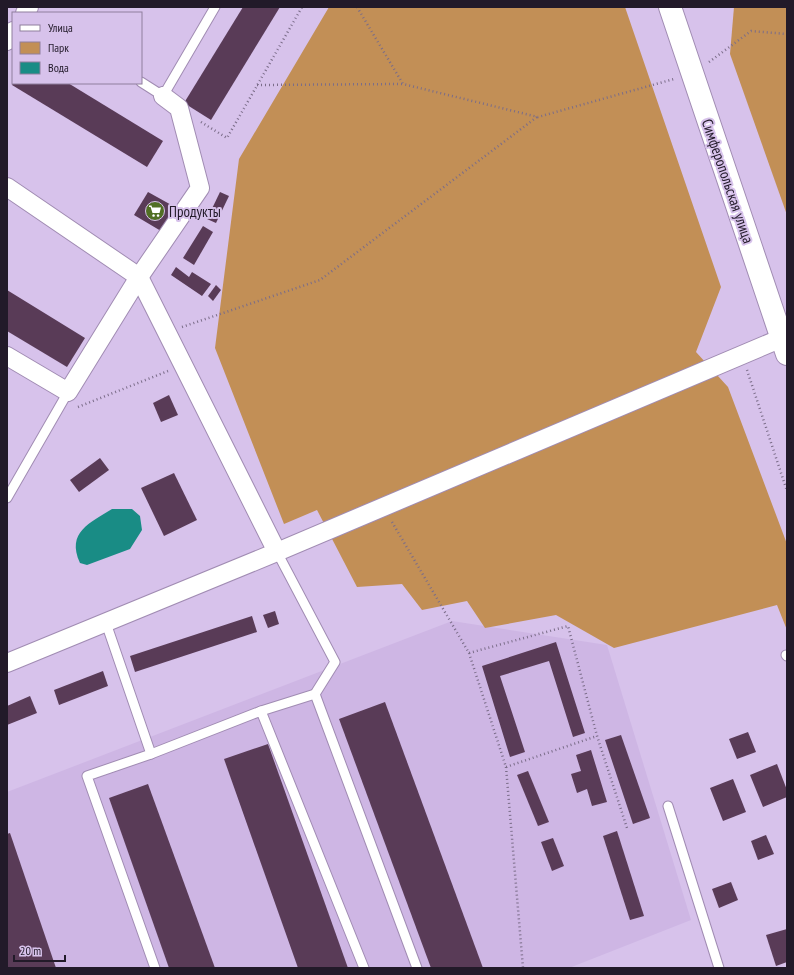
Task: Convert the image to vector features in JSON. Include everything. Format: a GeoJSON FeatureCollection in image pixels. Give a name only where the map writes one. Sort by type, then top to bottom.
{"type":"FeatureCollection","features":[{"type":"Feature","properties":{"kind":"main road","name":"Симферопольская улица"},"geometry":{"type":"LineString","coordinates":[[670,7],[784,346]]}},
{"type":"Feature","properties":{"kind":"street"},"geometry":{"type":"LineString","coordinates":[[7,356],[68,392],[139,277],[200,188],[179,108],[163,96]]}},
{"type":"Feature","properties":{"kind":"street"},"geometry":{"type":"LineString","coordinates":[[7,187],[139,277],[277,552]]}},
{"type":"Feature","properties":{"kind":"street"},"geometry":{"type":"LineString","coordinates":[[7,663],[277,552],[742,354],[784,346]]}},
{"type":"Feature","properties":{"kind":"lane"},"geometry":{"type":"LineString","coordinates":[[142,83],[163,96],[215,7]]}},
{"type":"Feature","properties":{"kind":"lane"},"geometry":{"type":"LineString","coordinates":[[7,498],[68,392]]}},
{"type":"Feature","properties":{"kind":"lane"},"geometry":{"type":"LineString","coordinates":[[154,968],[86,776],[151,754],[261,711],[315,694],[334,662],[277,552]]}},
{"type":"Feature","properties":{"kind":"lane"},"geometry":{"type":"LineString","coordinates":[[106,623],[151,754]]}},
{"type":"Feature","properties":{"kind":"lane"},"geometry":{"type":"LineString","coordinates":[[315,694],[417,968]]}},
{"type":"Feature","properties":{"kind":"lane"},"geometry":{"type":"LineString","coordinates":[[261,711],[364,968]]}},
{"type":"Feature","properties":{"kind":"lane"},"geometry":{"type":"LineString","coordinates":[[668,806],[719,968]]}},
{"type":"Feature","properties":{"kind":"path"},"geometry":{"type":"LineString","coordinates":[[179,108],[227,138],[302,7]]}},
{"type":"Feature","properties":{"kind":"path"},"geometry":{"type":"LineString","coordinates":[[357,7],[403,84]]}},
{"type":"Feature","properties":{"kind":"path"},"geometry":{"type":"LineString","coordinates":[[167,332],[320,280],[538,117],[692,74],[751,32],[787,34]]}},
{"type":"Feature","properties":{"kind":"path"},"geometry":{"type":"LineString","coordinates":[[257,86],[403,84],[538,117]]}},
{"type":"Feature","properties":{"kind":"path"},"geometry":{"type":"LineString","coordinates":[[742,354],[787,490]]}},
{"type":"Feature","properties":{"kind":"path"},"geometry":{"type":"LineString","coordinates":[[53,418],[183,365]]}},
{"type":"Feature","properties":{"kind":"path"},"geometry":{"type":"LineString","coordinates":[[383,506],[469,653],[506,767],[523,968]]}},
{"type":"Feature","properties":{"kind":"path"},"geometry":{"type":"LineString","coordinates":[[469,653],[568,626],[597,736],[627,828]]}},
{"type":"Feature","properties":{"kind":"path"},"geometry":{"type":"LineString","coordinates":[[506,767],[597,736]]}},
{"type":"Feature","properties":{"kind":"shaded area"},"geometry":{"type":"Polygon","coordinates":[[[452,621],[607,645],[691,920],[569,968],[7,968],[7,792],[452,621]]]}},
{"type":"Feature","properties":{"kind":"green space"},"geometry":{"type":"Polygon","coordinates":[[[329,7],[625,7],[721,287],[696,352],[728,387],[787,544],[787,630],[777,605],[614,648],[556,615],[485,628],[467,601],[422,610],[402,584],[357,587],[317,510],[284,524],[215,348],[239,159],[329,7]]]}},
{"type":"Feature","properties":{"kind":"green space"},"geometry":{"type":"Polygon","coordinates":[[[734,7],[787,7],[787,215],[730,54],[734,7]]]}},
{"type":"Feature","properties":{"kind":"water"},"geometry":{"type":"Polygon","coordinates":[[[112,509],[132,509],[140,516],[142,530],[130,549],[87,565],[80,563],[76,552],[78,536],[89,524],[112,509]]]}},
{"type":"Feature","properties":{"kind":"building"},"geometry":{"type":"Polygon","coordinates":[[[243,7],[280,7],[211,120],[184,103],[243,7]]]}},
{"type":"Feature","properties":{"kind":"building"},"geometry":{"type":"Polygon","coordinates":[[[70,84],[163,141],[147,167],[12,85],[70,84]]]}},
{"type":"Feature","properties":{"kind":"building","name":"Продукты"},"geometry":{"type":"Polygon","coordinates":[[[148,192],[175,207],[161,231],[134,215],[148,192]]]}},
{"type":"Feature","properties":{"kind":"building"},"geometry":{"type":"Polygon","coordinates":[[[220,192],[229,196],[216,223],[207,219],[220,192]]]}},
{"type":"Feature","properties":{"kind":"building"},"geometry":{"type":"Polygon","coordinates":[[[203,226],[213,232],[194,265],[183,258],[203,226]]]}},
{"type":"Feature","properties":{"kind":"building"},"geometry":{"type":"Polygon","coordinates":[[[176,267],[189,277],[192,272],[211,284],[202,296],[171,275],[176,267]]]}},
{"type":"Feature","properties":{"kind":"building"},"geometry":{"type":"Polygon","coordinates":[[[216,285],[221,290],[213,301],[208,296],[216,285]]]}},
{"type":"Feature","properties":{"kind":"building"},"geometry":{"type":"Polygon","coordinates":[[[7,290],[85,338],[67,367],[7,331],[7,290]]]}},
{"type":"Feature","properties":{"kind":"building"},"geometry":{"type":"Polygon","coordinates":[[[169,395],[178,415],[161,422],[153,403],[169,395]]]}},
{"type":"Feature","properties":{"kind":"building"},"geometry":{"type":"Polygon","coordinates":[[[100,458],[109,470],[79,492],[70,480],[100,458]]]}},
{"type":"Feature","properties":{"kind":"building"},"geometry":{"type":"Polygon","coordinates":[[[174,473],[197,520],[164,536],[141,488],[174,473]]]}},
{"type":"Feature","properties":{"kind":"building"},"geometry":{"type":"Polygon","coordinates":[[[275,611],[279,624],[268,628],[263,615],[275,611]]]}},
{"type":"Feature","properties":{"kind":"building"},"geometry":{"type":"Polygon","coordinates":[[[252,616],[257,632],[135,672],[130,656],[252,616]]]}},
{"type":"Feature","properties":{"kind":"building"},"geometry":{"type":"Polygon","coordinates":[[[556,642],[585,733],[573,737],[549,661],[500,676],[525,752],[510,757],[482,666],[556,642]]]}},
{"type":"Feature","properties":{"kind":"building"},"geometry":{"type":"Polygon","coordinates":[[[103,671],[108,686],[59,705],[54,690],[103,671]]]}},
{"type":"Feature","properties":{"kind":"building"},"geometry":{"type":"Polygon","coordinates":[[[30,696],[37,713],[7,725],[7,706],[30,696]]]}},
{"type":"Feature","properties":{"kind":"building"},"geometry":{"type":"Polygon","coordinates":[[[385,702],[483,968],[431,968],[339,719],[385,702]]]}},
{"type":"Feature","properties":{"kind":"building"},"geometry":{"type":"Polygon","coordinates":[[[748,732],[756,752],[737,759],[729,739],[748,732]]]}},
{"type":"Feature","properties":{"kind":"building"},"geometry":{"type":"Polygon","coordinates":[[[621,735],[650,818],[633,824],[605,740],[621,735]]]}},
{"type":"Feature","properties":{"kind":"building"},"geometry":{"type":"Polygon","coordinates":[[[268,744],[348,968],[298,968],[224,759],[268,744]]]}},
{"type":"Feature","properties":{"kind":"building"},"geometry":{"type":"Polygon","coordinates":[[[591,750],[607,802],[592,806],[587,789],[577,793],[571,774],[581,771],[576,755],[591,750]]]}},
{"type":"Feature","properties":{"kind":"building"},"geometry":{"type":"Polygon","coordinates":[[[777,764],[787,790],[787,797],[763,807],[750,775],[777,764]]]}},
{"type":"Feature","properties":{"kind":"building"},"geometry":{"type":"Polygon","coordinates":[[[528,771],[549,822],[538,826],[517,775],[528,771]]]}},
{"type":"Feature","properties":{"kind":"building"},"geometry":{"type":"Polygon","coordinates":[[[733,779],[746,812],[723,821],[710,788],[733,779]]]}},
{"type":"Feature","properties":{"kind":"building"},"geometry":{"type":"Polygon","coordinates":[[[148,784],[215,968],[169,968],[109,798],[148,784]]]}},
{"type":"Feature","properties":{"kind":"building"},"geometry":{"type":"Polygon","coordinates":[[[617,831],[644,916],[630,920],[603,836],[617,831]]]}},
{"type":"Feature","properties":{"kind":"building"},"geometry":{"type":"Polygon","coordinates":[[[10,833],[56,968],[7,968],[7,834],[10,833]]]}},
{"type":"Feature","properties":{"kind":"building"},"geometry":{"type":"Polygon","coordinates":[[[766,835],[774,854],[758,860],[751,841],[766,835]]]}},
{"type":"Feature","properties":{"kind":"building"},"geometry":{"type":"Polygon","coordinates":[[[553,838],[564,866],[552,871],[541,842],[553,838]]]}},
{"type":"Feature","properties":{"kind":"building"},"geometry":{"type":"Polygon","coordinates":[[[731,882],[738,900],[719,908],[712,889],[731,882]]]}},
{"type":"Feature","properties":{"kind":"building"},"geometry":{"type":"Polygon","coordinates":[[[787,929],[787,962],[776,966],[766,935],[787,929]]]}},
{"type":"Feature","properties":{"kind":"place","name":"Продукты"},"geometry":{"type":"Point","coordinates":[155,211]}}]}
